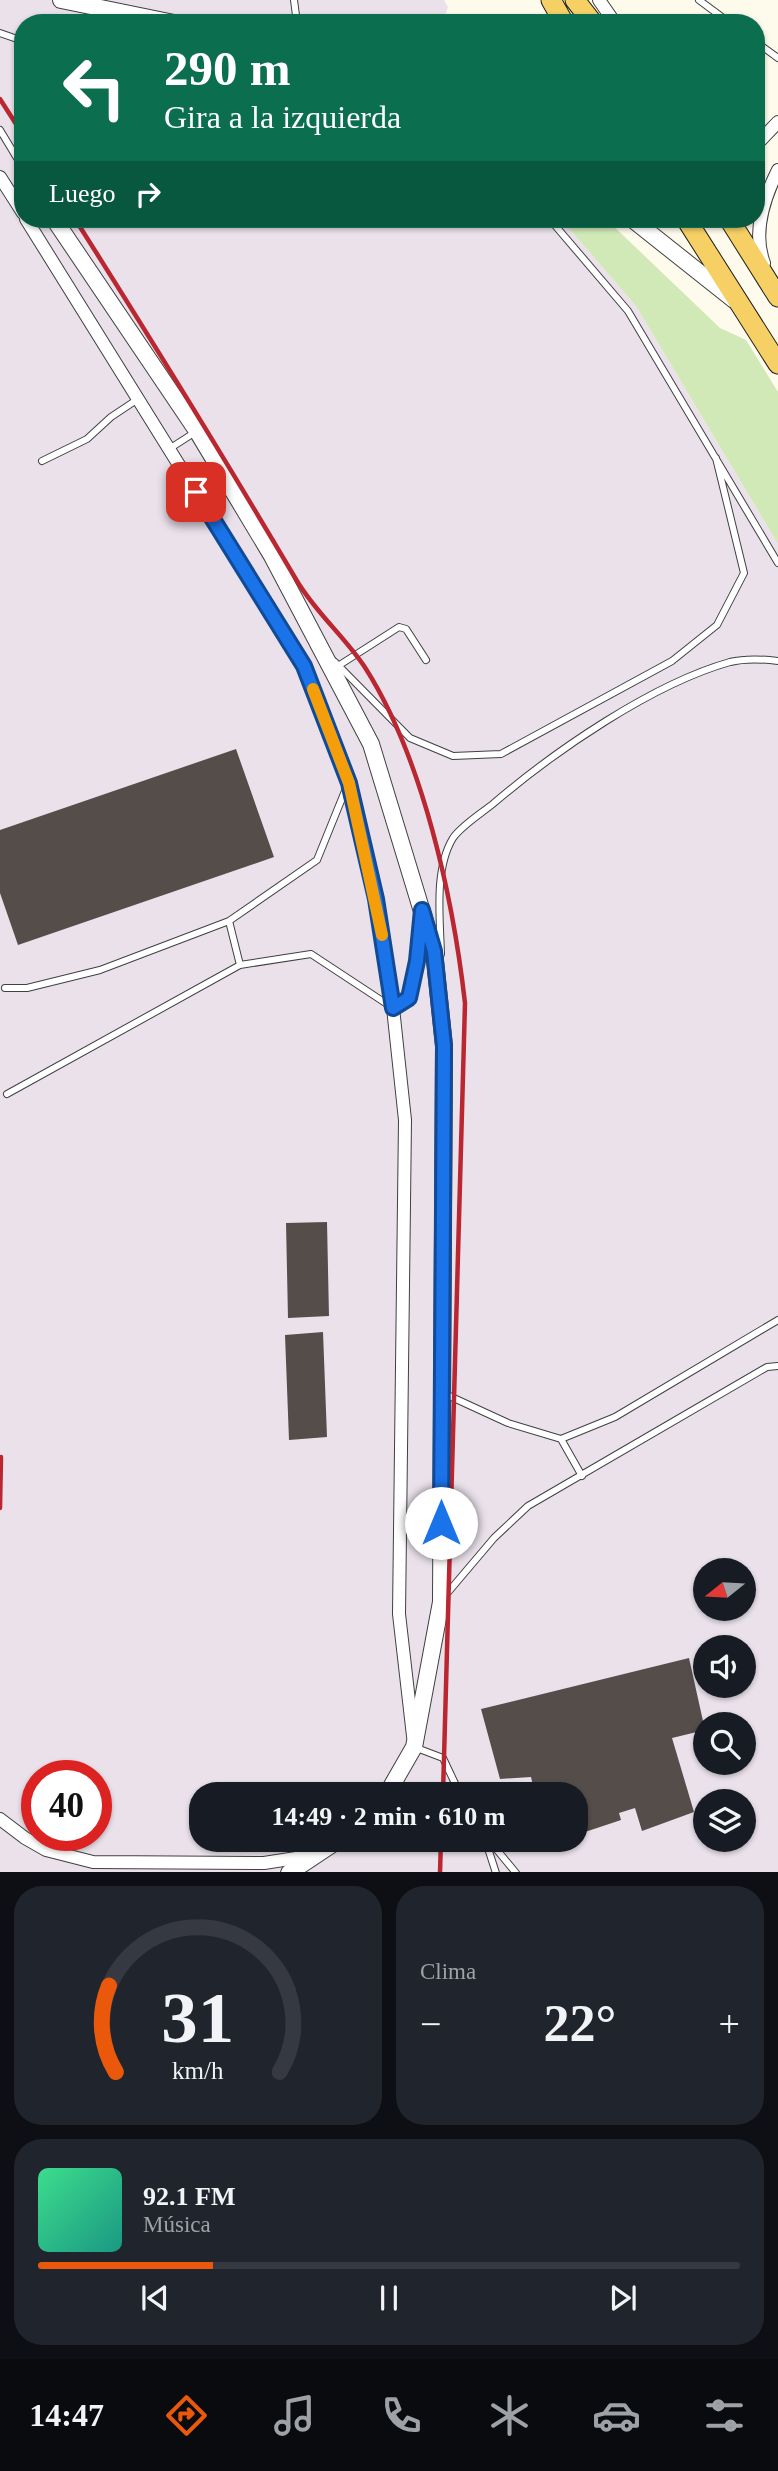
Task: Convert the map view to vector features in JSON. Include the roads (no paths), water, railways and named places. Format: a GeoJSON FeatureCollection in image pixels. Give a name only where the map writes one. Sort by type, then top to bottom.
{"type":"FeatureCollection","features":[{"type":"Feature","properties":{"kind":"main road"},"geometry":{"type":"LineString","coordinates":[[575,0],[586,14]]}},
{"type":"Feature","properties":{"kind":"main road"},"geometry":{"type":"LineString","coordinates":[[692,228],[778,364]]}},
{"type":"Feature","properties":{"kind":"main road"},"geometry":{"type":"LineString","coordinates":[[735,228],[778,296]]}},
{"type":"Feature","properties":{"kind":"street"},"geometry":{"type":"LineString","coordinates":[[61,0],[103,14]]}},
{"type":"Feature","properties":{"kind":"street"},"geometry":{"type":"LineString","coordinates":[[765,136],[778,122]]}},
{"type":"Feature","properties":{"kind":"street"},"geometry":{"type":"LineString","coordinates":[[765,200],[778,170]]}},
{"type":"Feature","properties":{"kind":"street"},"geometry":{"type":"LineString","coordinates":[[0,177],[14,199]]}},
{"type":"Feature","properties":{"kind":"street"},"geometry":{"type":"LineString","coordinates":[[32,228],[304,666],[349,783],[376,899],[393,1008],[405,1120],[399,1614],[414,1747]]}},
{"type":"Feature","properties":{"kind":"street"},"geometry":{"type":"LineString","coordinates":[[60,228],[197,431],[272,556],[371,744],[434,951],[442,1008],[441,1602],[414,1747],[394,1782]]}},
{"type":"Feature","properties":{"kind":"street"},"geometry":{"type":"LineString","coordinates":[[66,228],[66,236]]}},
{"type":"Feature","properties":{"kind":"street"},"geometry":{"type":"LineString","coordinates":[[643,228],[741,305]]}},
{"type":"Feature","properties":{"kind":"street"},"geometry":{"type":"LineString","coordinates":[[760,228],[759,249],[778,296]]}},
{"type":"Feature","properties":{"kind":"street"},"geometry":{"type":"LineString","coordinates":[[0,1819],[24,1839],[46,1850],[93,1862],[264,1863],[307,1857],[316,1852]]}},
{"type":"Feature","properties":{"kind":"street"},"geometry":{"type":"LineString","coordinates":[[289,1872],[320,1852]]}},
{"type":"Feature","properties":{"kind":"lane"},"geometry":{"type":"LineString","coordinates":[[699,0],[718,14]]}},
{"type":"Feature","properties":{"kind":"lane"},"geometry":{"type":"LineString","coordinates":[[0,130],[14,153]]}},
{"type":"Feature","properties":{"kind":"lane"},"geometry":{"type":"LineString","coordinates":[[557,228],[628,311],[778,563]]}},
{"type":"Feature","properties":{"kind":"lane"},"geometry":{"type":"LineString","coordinates":[[42,461],[87,439],[111,417],[138,399]]}},
{"type":"Feature","properties":{"kind":"lane"},"geometry":{"type":"LineString","coordinates":[[169,449],[197,431]]}},
{"type":"Feature","properties":{"kind":"lane"},"geometry":{"type":"LineString","coordinates":[[318,644],[410,738],[453,756],[501,754],[672,661],[717,625],[744,573],[716,458]]}},
{"type":"Feature","properties":{"kind":"lane"},"geometry":{"type":"LineString","coordinates":[[338,666],[399,627],[405,629],[426,660]]}},
{"type":"Feature","properties":{"kind":"lane"},"geometry":{"type":"LineString","coordinates":[[442,1008],[440,902],[445,860],[454,837],[543,761],[670,685],[732,662],[758,659],[778,661]]}},
{"type":"Feature","properties":{"kind":"lane"},"geometry":{"type":"LineString","coordinates":[[5,988],[27,988],[100,970],[229,920],[317,860],[349,783]]}},
{"type":"Feature","properties":{"kind":"lane"},"geometry":{"type":"LineString","coordinates":[[7,1094],[240,965],[311,954],[393,1008],[409,998],[417,961],[422,910]]}},
{"type":"Feature","properties":{"kind":"lane"},"geometry":{"type":"LineString","coordinates":[[229,920],[240,965]]}},
{"type":"Feature","properties":{"kind":"lane"},"geometry":{"type":"LineString","coordinates":[[441,1392],[508,1423],[561,1439],[615,1417],[778,1320]]}},
{"type":"Feature","properties":{"kind":"lane"},"geometry":{"type":"LineString","coordinates":[[441,1602],[494,1538],[528,1506],[767,1367],[778,1366]]}},
{"type":"Feature","properties":{"kind":"lane"},"geometry":{"type":"LineString","coordinates":[[561,1439],[582,1476]]}},
{"type":"Feature","properties":{"kind":"lane"},"geometry":{"type":"LineString","coordinates":[[414,1747],[443,1758],[454,1782]]}},
{"type":"Feature","properties":{"kind":"lane"},"geometry":{"type":"LineString","coordinates":[[490,1852],[496,1872]]}},
{"type":"Feature","properties":{"kind":"lane"},"geometry":{"type":"LineString","coordinates":[[498,1852],[516,1872]]}},
{"type":"Feature","properties":{"kind":"railway"},"geometry":{"type":"LineString","coordinates":[[0,99],[14,121]]}},
{"type":"Feature","properties":{"kind":"railway"},"geometry":{"type":"LineString","coordinates":[[81,228],[188,399],[297,581],[366,669],[404,744],[432,830],[443,875],[465,1003],[443,1782]]}},
{"type":"Feature","properties":{"kind":"railway"},"geometry":{"type":"LineString","coordinates":[[0,1508],[1,1457]]}},
{"type":"Feature","properties":{"kind":"railway"},"geometry":{"type":"LineString","coordinates":[[440,1872],[441,1852]]}}]}
